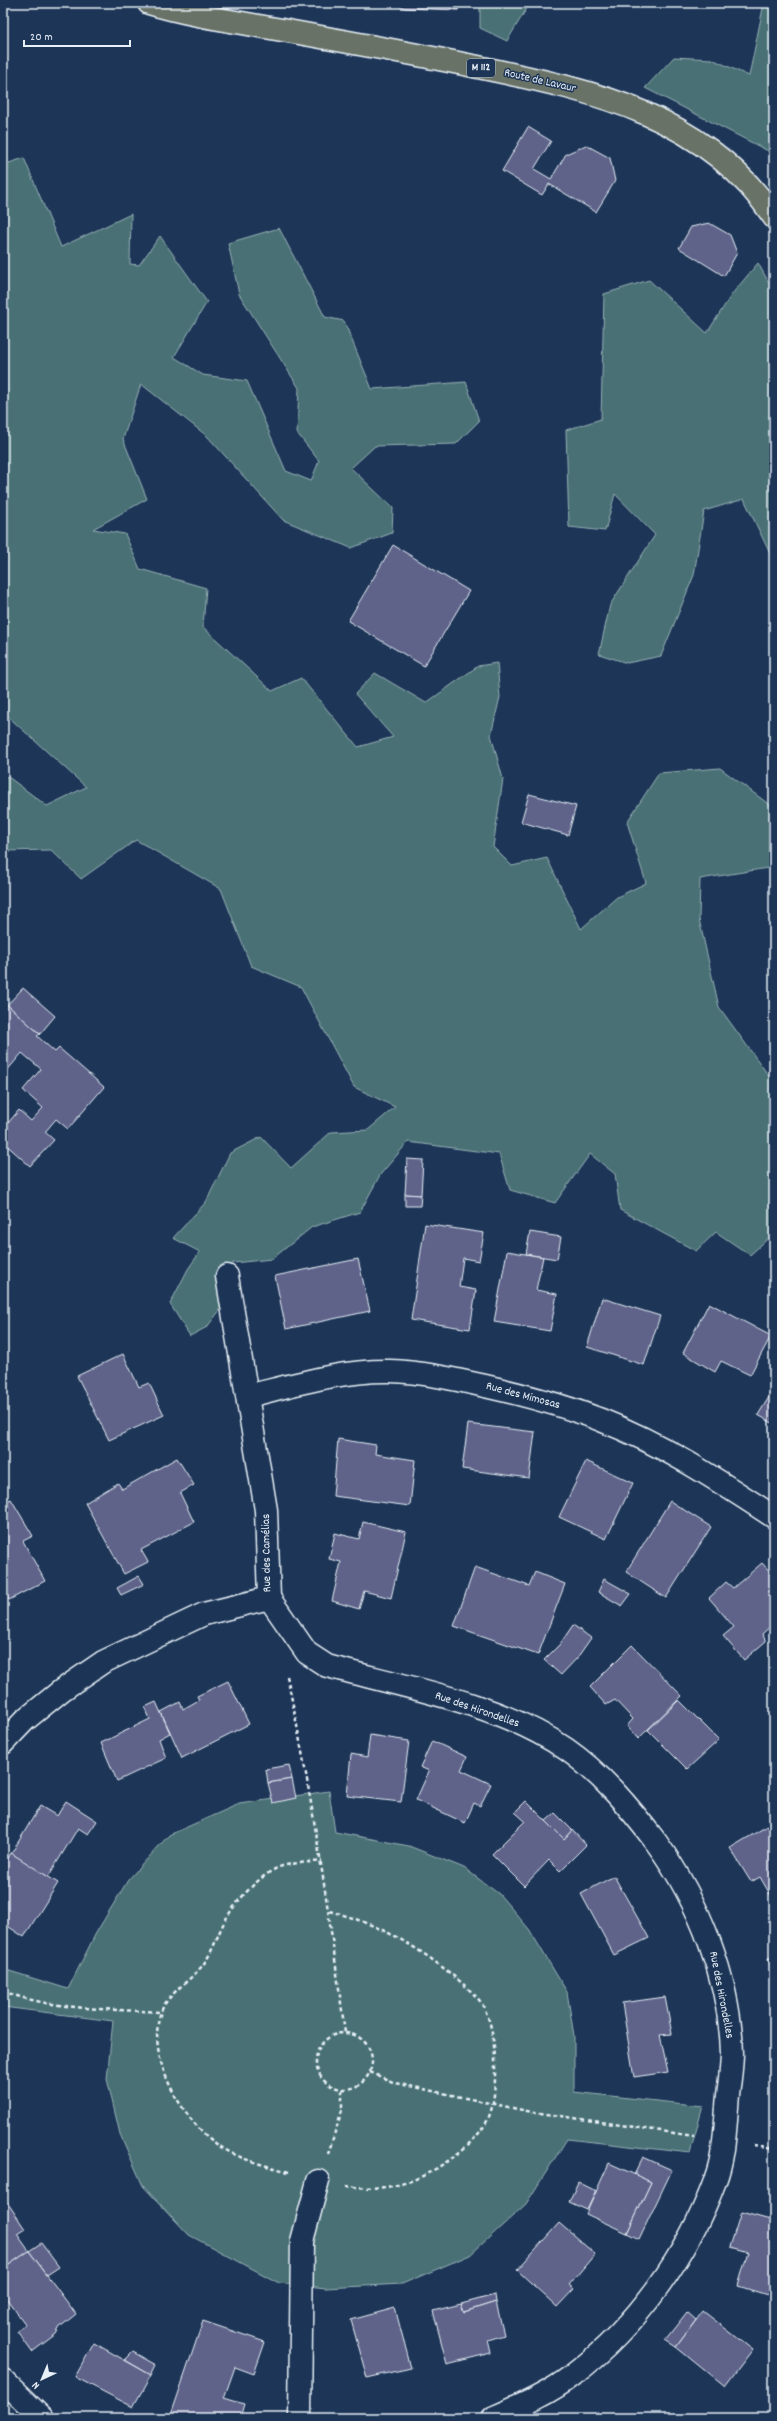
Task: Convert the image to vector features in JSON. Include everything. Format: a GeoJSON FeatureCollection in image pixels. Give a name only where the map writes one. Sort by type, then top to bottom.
{"type":"FeatureCollection","features":[{"type":"Feature","properties":{"kind":"main road","name":"Route de Lavaur"},"geometry":{"type":"LineString","coordinates":[[149,3],[215,18],[394,50],[571,87],[634,108],[679,129],[714,153],[746,183],[774,218]]}},
{"type":"Feature","properties":{"kind":"street","name":"Rue des Camélias"},"geometry":{"type":"LineString","coordinates":[[3,1743],[25,1720],[57,1694],[103,1662],[204,1614],[269,1598],[266,1510],[227,1276]]}},
{"type":"Feature","properties":{"kind":"street","name":"Rue des Mimosas"},"geometry":{"type":"LineString","coordinates":[[248,1396],[330,1378],[390,1371],[438,1376],[537,1398],[602,1420],[651,1443],[716,1479],[774,1517]]}},
{"type":"Feature","properties":{"kind":"street","name":"Rue des Hirondelles"},"geometry":{"type":"LineString","coordinates":[[269,1598],[307,1653],[328,1666],[490,1711],[529,1728],[566,1749],[601,1778],[629,1807],[685,1886],[715,1958],[726,2009],[732,2053],[724,2141],[716,2179],[690,2239],[653,2294],[614,2340],[572,2376],[535,2399],[492,2418]]}},
{"type":"Feature","properties":{"kind":"street"},"geometry":{"type":"LineString","coordinates":[[300,2418],[302,2241],[318,2181]]}},
{"type":"Feature","properties":{"kind":"street"},"geometry":{"type":"LineString","coordinates":[[3,2380],[42,2418]]}},
{"type":"Feature","properties":{"kind":"path"},"geometry":{"type":"LineString","coordinates":[[286,1671],[308,1775],[322,1861],[344,2033]]}},
{"type":"Feature","properties":{"kind":"path"},"geometry":{"type":"LineString","coordinates":[[322,1861],[277,1869],[252,1887],[229,1914],[204,1964],[192,1979],[166,2001],[160,2012],[158,2032],[159,2057],[166,2079],[175,2098],[207,2136],[226,2150],[318,2181],[376,2188],[398,2185],[420,2177],[457,2154],[475,2138],[488,2119],[492,2102],[494,2043],[488,2019],[480,2002],[463,1983],[417,1948],[382,1928],[329,1911]]}},
{"type":"Feature","properties":{"kind":"path"},"geometry":{"type":"LineString","coordinates":[[3,1991],[16,1996],[84,2008],[160,2012]]}},
{"type":"Feature","properties":{"kind":"path"},"geometry":{"type":"LineString","coordinates":[[344,2033],[358,2036],[368,2046],[372,2058],[370,2072],[359,2085],[342,2089],[330,2085],[321,2077],[317,2066],[317,2053],[323,2042],[333,2036],[344,2033]]}},
{"type":"Feature","properties":{"kind":"path"},"geometry":{"type":"LineString","coordinates":[[370,2072],[395,2083],[492,2102],[527,2111],[724,2141]]}},
{"type":"Feature","properties":{"kind":"path"},"geometry":{"type":"LineString","coordinates":[[318,2181],[342,2110],[342,2089]]}},
{"type":"Feature","properties":{"kind":"green space"},"geometry":{"type":"Polygon","coordinates":[[[480,3],[530,3],[507,41],[480,28],[480,3]]]}},
{"type":"Feature","properties":{"kind":"green space"},"geometry":{"type":"Polygon","coordinates":[[[764,3],[774,3],[774,154],[645,88],[674,57],[712,59],[749,76],[764,3]]]}},
{"type":"Feature","properties":{"kind":"green space"},"geometry":{"type":"Polygon","coordinates":[[[24,158],[61,247],[131,214],[130,264],[139,265],[160,236],[207,302],[174,357],[203,375],[247,381],[286,471],[311,481],[319,461],[297,433],[299,388],[239,294],[228,243],[279,228],[325,317],[344,321],[372,389],[466,382],[479,421],[456,444],[375,446],[351,468],[393,508],[392,533],[351,548],[283,520],[207,436],[141,384],[123,439],[147,499],[93,529],[125,534],[140,569],[206,588],[203,627],[272,691],[301,678],[358,747],[393,737],[355,694],[375,673],[426,703],[478,666],[497,663],[500,697],[491,735],[503,779],[493,847],[512,866],[547,858],[581,929],[617,897],[646,883],[627,822],[659,773],[720,768],[774,808],[774,867],[700,879],[699,919],[719,1007],[774,1083],[774,1233],[750,1255],[716,1232],[696,1251],[620,1210],[615,1174],[590,1154],[555,1203],[510,1190],[499,1154],[408,1142],[380,1175],[360,1212],[312,1227],[272,1259],[233,1263],[227,1301],[207,1327],[190,1336],[170,1304],[188,1269],[200,1252],[173,1238],[206,1202],[230,1153],[261,1137],[291,1168],[331,1132],[368,1130],[395,1107],[354,1087],[301,987],[251,966],[221,889],[136,840],[81,879],[51,850],[3,851],[3,780],[7,776],[47,806],[86,787],[3,712],[3,165],[24,158]]]}},
{"type":"Feature","properties":{"kind":"green space"},"geometry":{"type":"Polygon","coordinates":[[[758,263],[774,292],[774,562],[744,499],[704,511],[694,575],[661,656],[627,663],[599,654],[610,605],[655,535],[615,494],[605,531],[569,527],[566,430],[601,419],[604,294],[649,280],[707,333],[732,294],[758,263]]]}},
{"type":"Feature","properties":{"kind":"green space"},"geometry":{"type":"Polygon","coordinates":[[[329,1791],[335,1832],[409,1846],[464,1868],[499,1894],[529,1929],[567,1992],[574,2036],[574,2092],[703,2106],[690,2153],[567,2139],[526,2204],[470,2255],[402,2284],[326,2288],[279,2283],[189,2235],[143,2186],[120,2134],[107,2079],[113,2021],[3,2007],[3,1969],[68,1989],[96,1933],[128,1880],[169,1835],[239,1804],[329,1791]]]}},
{"type":"Feature","properties":{"kind":"building"},"geometry":{"type":"Polygon","coordinates":[[[391,3],[440,3],[458,10],[405,8],[391,3]]]}},
{"type":"Feature","properties":{"kind":"building"},"geometry":{"type":"Polygon","coordinates":[[[440,3],[461,3],[458,10],[440,3]]]}},
{"type":"Feature","properties":{"kind":"building"},"geometry":{"type":"Polygon","coordinates":[[[528,127],[551,141],[534,169],[551,179],[566,154],[586,145],[610,158],[615,181],[596,212],[549,184],[542,195],[502,171],[528,127]]]}},
{"type":"Feature","properties":{"kind":"building"},"geometry":{"type":"Polygon","coordinates":[[[709,223],[730,235],[737,253],[724,276],[679,248],[691,227],[709,223]]]}},
{"type":"Feature","properties":{"kind":"building"},"geometry":{"type":"Polygon","coordinates":[[[393,545],[469,591],[424,666],[348,621],[393,545]]]}},
{"type":"Feature","properties":{"kind":"building"},"geometry":{"type":"Polygon","coordinates":[[[529,794],[576,806],[568,835],[521,822],[529,794]]]}},
{"type":"Feature","properties":{"kind":"building"},"geometry":{"type":"Polygon","coordinates":[[[23,988],[55,1016],[40,1034],[7,1005],[23,988]]]}},
{"type":"Feature","properties":{"kind":"building"},"geometry":{"type":"Polygon","coordinates":[[[3,1001],[40,1034],[37,1036],[55,1052],[59,1048],[104,1087],[68,1129],[56,1119],[45,1132],[54,1140],[30,1166],[3,1142],[3,1129],[19,1110],[31,1121],[43,1108],[23,1090],[41,1069],[22,1053],[5,1073],[3,1071],[3,1001]]]}},
{"type":"Feature","properties":{"kind":"building"},"geometry":{"type":"Polygon","coordinates":[[[407,1159],[423,1160],[421,1195],[405,1194],[407,1159]]]}},
{"type":"Feature","properties":{"kind":"building"},"geometry":{"type":"Polygon","coordinates":[[[405,1194],[421,1195],[420,1206],[405,1206],[405,1194]]]}},
{"type":"Feature","properties":{"kind":"building"},"geometry":{"type":"Polygon","coordinates":[[[425,1224],[484,1233],[479,1261],[463,1258],[459,1287],[476,1290],[470,1329],[411,1320],[425,1224]]]}},
{"type":"Feature","properties":{"kind":"building"},"geometry":{"type":"Polygon","coordinates":[[[530,1232],[561,1237],[557,1259],[526,1254],[530,1232]]]}},
{"type":"Feature","properties":{"kind":"building"},"geometry":{"type":"Polygon","coordinates":[[[507,1251],[543,1257],[536,1290],[557,1294],[550,1331],[494,1322],[507,1251]]]}},
{"type":"Feature","properties":{"kind":"building"},"geometry":{"type":"Polygon","coordinates":[[[358,1259],[370,1311],[286,1329],[275,1276],[358,1259]]]}},
{"type":"Feature","properties":{"kind":"building"},"geometry":{"type":"Polygon","coordinates":[[[602,1298],[660,1316],[644,1365],[587,1347],[602,1298]]]}},
{"type":"Feature","properties":{"kind":"building"},"geometry":{"type":"Polygon","coordinates":[[[709,1303],[771,1336],[750,1375],[721,1361],[715,1372],[683,1353],[709,1303]]]}},
{"type":"Feature","properties":{"kind":"building"},"geometry":{"type":"Polygon","coordinates":[[[123,1354],[139,1387],[149,1383],[164,1415],[109,1440],[77,1376],[123,1354]]]}},
{"type":"Feature","properties":{"kind":"building"},"geometry":{"type":"Polygon","coordinates":[[[774,1389],[774,1424],[758,1415],[774,1389]]]}},
{"type":"Feature","properties":{"kind":"building"},"geometry":{"type":"Polygon","coordinates":[[[468,1424],[535,1432],[529,1478],[462,1469],[468,1424]]]}},
{"type":"Feature","properties":{"kind":"building"},"geometry":{"type":"Polygon","coordinates":[[[338,1439],[376,1445],[375,1454],[415,1460],[410,1506],[333,1496],[338,1439]]]}},
{"type":"Feature","properties":{"kind":"building"},"geometry":{"type":"Polygon","coordinates":[[[177,1458],[194,1485],[180,1493],[194,1522],[141,1550],[148,1562],[124,1574],[85,1503],[118,1483],[122,1489],[177,1458]]]}},
{"type":"Feature","properties":{"kind":"building"},"geometry":{"type":"Polygon","coordinates":[[[586,1461],[633,1483],[606,1539],[559,1517],[586,1461]]]}},
{"type":"Feature","properties":{"kind":"building"},"geometry":{"type":"Polygon","coordinates":[[[11,1499],[33,1536],[23,1541],[45,1581],[9,1600],[3,1590],[3,1503],[11,1499]]]}},
{"type":"Feature","properties":{"kind":"building"},"geometry":{"type":"Polygon","coordinates":[[[670,1501],[711,1527],[666,1598],[626,1572],[670,1501]]]}},
{"type":"Feature","properties":{"kind":"building"},"geometry":{"type":"Polygon","coordinates":[[[363,1522],[406,1532],[391,1598],[364,1591],[359,1609],[332,1601],[341,1562],[329,1559],[335,1533],[359,1539],[363,1522]]]}},
{"type":"Feature","properties":{"kind":"building"},"geometry":{"type":"Polygon","coordinates":[[[762,1563],[774,1576],[774,1623],[762,1634],[766,1641],[744,1660],[723,1636],[734,1627],[709,1598],[726,1582],[733,1588],[762,1563]]]}},
{"type":"Feature","properties":{"kind":"building"},"geometry":{"type":"Polygon","coordinates":[[[475,1567],[529,1586],[535,1572],[565,1584],[538,1655],[454,1626],[475,1567]]]}},
{"type":"Feature","properties":{"kind":"building"},"geometry":{"type":"Polygon","coordinates":[[[139,1576],[144,1584],[121,1595],[117,1588],[139,1576]]]}},
{"type":"Feature","properties":{"kind":"building"},"geometry":{"type":"Polygon","coordinates":[[[604,1579],[631,1594],[622,1606],[598,1592],[604,1579]]]}},
{"type":"Feature","properties":{"kind":"building"},"geometry":{"type":"Polygon","coordinates":[[[573,1625],[591,1638],[577,1658],[561,1675],[544,1660],[560,1644],[573,1625]]]}},
{"type":"Feature","properties":{"kind":"building"},"geometry":{"type":"Polygon","coordinates":[[[632,1645],[682,1696],[638,1739],[627,1726],[633,1719],[615,1700],[606,1705],[590,1687],[632,1645]]]}},
{"type":"Feature","properties":{"kind":"building"},"geometry":{"type":"Polygon","coordinates":[[[774,1676],[774,1685],[770,1680],[774,1676]]]}},
{"type":"Feature","properties":{"kind":"building"},"geometry":{"type":"Polygon","coordinates":[[[228,1681],[249,1724],[182,1758],[161,1712],[180,1702],[183,1709],[199,1700],[197,1696],[228,1681]]]}},
{"type":"Feature","properties":{"kind":"building"},"geometry":{"type":"Polygon","coordinates":[[[679,1700],[719,1740],[687,1769],[648,1730],[679,1700]]]}},
{"type":"Feature","properties":{"kind":"building"},"geometry":{"type":"Polygon","coordinates":[[[156,1702],[170,1733],[159,1739],[166,1758],[117,1781],[101,1743],[150,1719],[145,1707],[156,1702]]]}},
{"type":"Feature","properties":{"kind":"building"},"geometry":{"type":"Polygon","coordinates":[[[370,1735],[409,1741],[401,1802],[347,1796],[351,1754],[367,1757],[370,1735]]]}},
{"type":"Feature","properties":{"kind":"building"},"geometry":{"type":"Polygon","coordinates":[[[432,1741],[467,1757],[461,1770],[491,1784],[480,1806],[474,1803],[465,1823],[416,1800],[429,1771],[420,1767],[432,1741]]]}},
{"type":"Feature","properties":{"kind":"building"},"geometry":{"type":"Polygon","coordinates":[[[289,1765],[292,1779],[268,1783],[266,1769],[289,1765]]]}},
{"type":"Feature","properties":{"kind":"building"},"geometry":{"type":"Polygon","coordinates":[[[292,1779],[296,1798],[273,1803],[268,1783],[292,1779]]]}},
{"type":"Feature","properties":{"kind":"building"},"geometry":{"type":"Polygon","coordinates":[[[66,1801],[97,1821],[88,1834],[78,1828],[48,1877],[11,1854],[40,1806],[57,1816],[66,1801]]]}},
{"type":"Feature","properties":{"kind":"building"},"geometry":{"type":"Polygon","coordinates":[[[526,1801],[564,1839],[572,1830],[586,1845],[560,1871],[549,1860],[524,1886],[492,1854],[525,1821],[515,1812],[526,1801]]]}},
{"type":"Feature","properties":{"kind":"building"},"geometry":{"type":"Polygon","coordinates":[[[555,1813],[572,1830],[564,1839],[546,1821],[555,1813]]]}},
{"type":"Feature","properties":{"kind":"building"},"geometry":{"type":"Polygon","coordinates":[[[774,1822],[774,1901],[760,1877],[751,1882],[730,1848],[774,1822]]]}},
{"type":"Feature","properties":{"kind":"building"},"geometry":{"type":"Polygon","coordinates":[[[11,1853],[58,1883],[24,1937],[3,1923],[3,1867],[11,1853]]]}},
{"type":"Feature","properties":{"kind":"building"},"geometry":{"type":"Polygon","coordinates":[[[614,1876],[649,1938],[614,1955],[581,1894],[614,1876]]]}},
{"type":"Feature","properties":{"kind":"building"},"geometry":{"type":"Polygon","coordinates":[[[774,1957],[774,1979],[768,1958],[774,1957]]]}},
{"type":"Feature","properties":{"kind":"building"},"geometry":{"type":"Polygon","coordinates":[[[665,1997],[672,2034],[660,2035],[668,2072],[634,2077],[622,2003],[665,1997]]]}},
{"type":"Feature","properties":{"kind":"building"},"geometry":{"type":"Polygon","coordinates":[[[643,2157],[672,2170],[639,2239],[627,2233],[651,2182],[634,2175],[643,2157]]]}},
{"type":"Feature","properties":{"kind":"building"},"geometry":{"type":"Polygon","coordinates":[[[609,2163],[651,2182],[627,2233],[586,2214],[609,2163]]]}},
{"type":"Feature","properties":{"kind":"building"},"geometry":{"type":"Polygon","coordinates":[[[578,2182],[596,2191],[587,2210],[569,2202],[578,2182]]]}},
{"type":"Feature","properties":{"kind":"building"},"geometry":{"type":"Polygon","coordinates":[[[3,2196],[25,2229],[17,2234],[29,2251],[3,2269],[3,2196]]]}},
{"type":"Feature","properties":{"kind":"building"},"geometry":{"type":"Polygon","coordinates":[[[741,2212],[774,2221],[774,2297],[738,2286],[748,2252],[730,2247],[741,2212]]]}},
{"type":"Feature","properties":{"kind":"building"},"geometry":{"type":"Polygon","coordinates":[[[559,2223],[595,2254],[569,2285],[574,2289],[557,2307],[517,2270],[559,2223]]]}},
{"type":"Feature","properties":{"kind":"building"},"geometry":{"type":"Polygon","coordinates":[[[41,2243],[59,2267],[47,2275],[29,2251],[41,2243]]]}},
{"type":"Feature","properties":{"kind":"building"},"geometry":{"type":"Polygon","coordinates":[[[29,2251],[76,2314],[60,2327],[56,2334],[32,2352],[17,2331],[26,2325],[3,2294],[3,2269],[29,2251]]]}},
{"type":"Feature","properties":{"kind":"building"},"geometry":{"type":"Polygon","coordinates":[[[495,2295],[496,2302],[464,2312],[461,2304],[495,2295]]]}},
{"type":"Feature","properties":{"kind":"building"},"geometry":{"type":"Polygon","coordinates":[[[496,2302],[504,2335],[488,2340],[491,2353],[447,2364],[433,2311],[461,2304],[464,2312],[496,2302]]]}},
{"type":"Feature","properties":{"kind":"building"},"geometry":{"type":"Polygon","coordinates":[[[395,2308],[411,2368],[367,2378],[351,2320],[395,2308]]]}},
{"type":"Feature","properties":{"kind":"building"},"geometry":{"type":"Polygon","coordinates":[[[703,2311],[753,2350],[725,2387],[676,2347],[703,2311]]]}},
{"type":"Feature","properties":{"kind":"building"},"geometry":{"type":"Polygon","coordinates":[[[687,2312],[696,2320],[676,2347],[665,2340],[687,2312]]]}},
{"type":"Feature","properties":{"kind":"building"},"geometry":{"type":"Polygon","coordinates":[[[203,2321],[265,2342],[254,2374],[235,2367],[224,2398],[244,2404],[240,2418],[170,2418],[203,2321]]]}},
{"type":"Feature","properties":{"kind":"building"},"geometry":{"type":"Polygon","coordinates":[[[94,2343],[151,2375],[133,2407],[75,2377],[94,2343]]]}},
{"type":"Feature","properties":{"kind":"building"},"geometry":{"type":"Polygon","coordinates":[[[133,2352],[156,2365],[151,2375],[125,2360],[133,2352]]]}}]}
